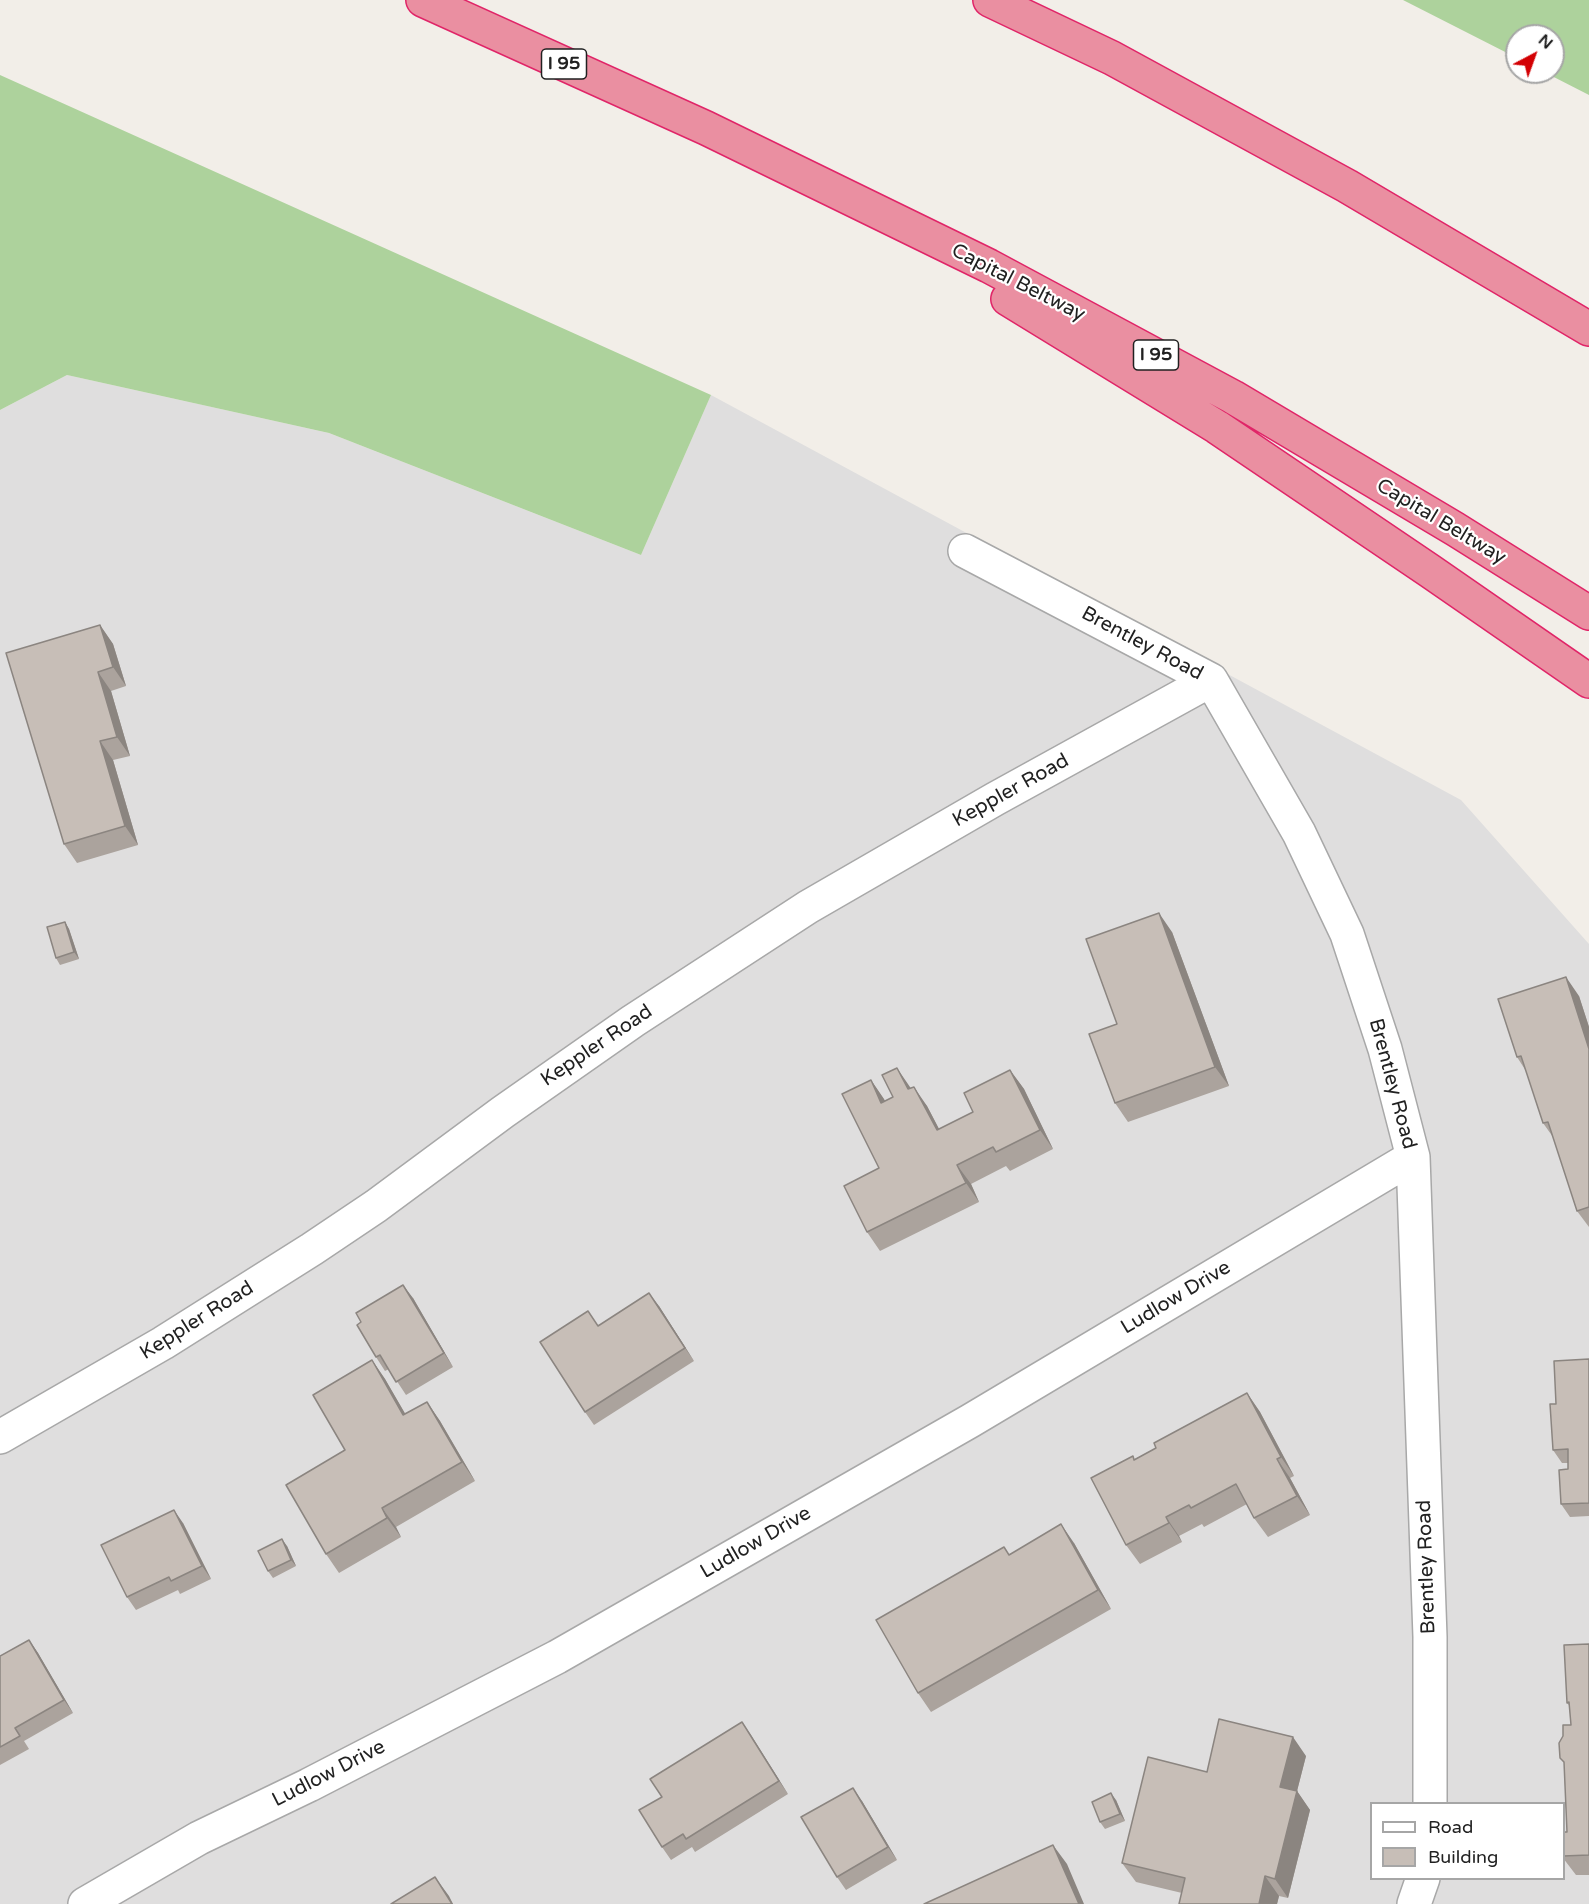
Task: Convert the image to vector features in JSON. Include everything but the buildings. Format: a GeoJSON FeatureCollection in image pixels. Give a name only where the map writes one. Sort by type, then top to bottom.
{"type":"FeatureCollection","features":[{"type":"Feature","properties":{"kind":"highway","name":"Capital Beltway"},"geometry":{"type":"LineString","coordinates":[[423,0],[706,128],[988,266],[1233,396],[1455,529],[1589,613]]}},
{"type":"Feature","properties":{"kind":"highway"},"geometry":{"type":"LineString","coordinates":[[990,0],[1112,58],[1326,175],[1524,289],[1589,330]]}},
{"type":"Feature","properties":{"kind":"highway"},"geometry":{"type":"LineString","coordinates":[[706,128],[979,282],[1217,427],[1589,681]]}},
{"type":"Feature","properties":{"kind":"street","name":"Brentley Road"},"geometry":{"type":"LineString","coordinates":[[965,551],[1210,680],[1299,833],[1347,933],[1385,1049],[1413,1157],[1430,1637],[1430,1802]]}},
{"type":"Feature","properties":{"kind":"street","name":"Keppler Road"},"geometry":{"type":"LineString","coordinates":[[0,1437],[163,1343],[312,1249],[376,1206],[503,1112],[633,1021],[808,907],[995,799],[1210,680]]}},
{"type":"Feature","properties":{"kind":"street","name":"Ludlow Drive"},"geometry":{"type":"LineString","coordinates":[[86,1904],[199,1838],[309,1785],[557,1657],[970,1421],[1413,1157]]}},
{"type":"Feature","properties":{"kind":"street"},"geometry":{"type":"LineString","coordinates":[[1414,1904],[1422,1880]]}},
{"type":"Feature","properties":{"kind":"shaded area"},"geometry":{"type":"Polygon","coordinates":[[[67,375],[329,433],[641,555],[711,395],[1461,800],[1589,944],[1589,1904],[0,1904],[0,410],[67,375]]]}},
{"type":"Feature","properties":{"kind":"green space"},"geometry":{"type":"Polygon","coordinates":[[[1403,0],[1589,0],[1589,95],[1565,83],[1565,24],[1505,24],[1505,52],[1403,0]]]}},
{"type":"Feature","properties":{"kind":"green space"},"geometry":{"type":"Polygon","coordinates":[[[0,75],[711,395],[641,555],[329,433],[67,375],[0,410],[0,75]]]}}]}
